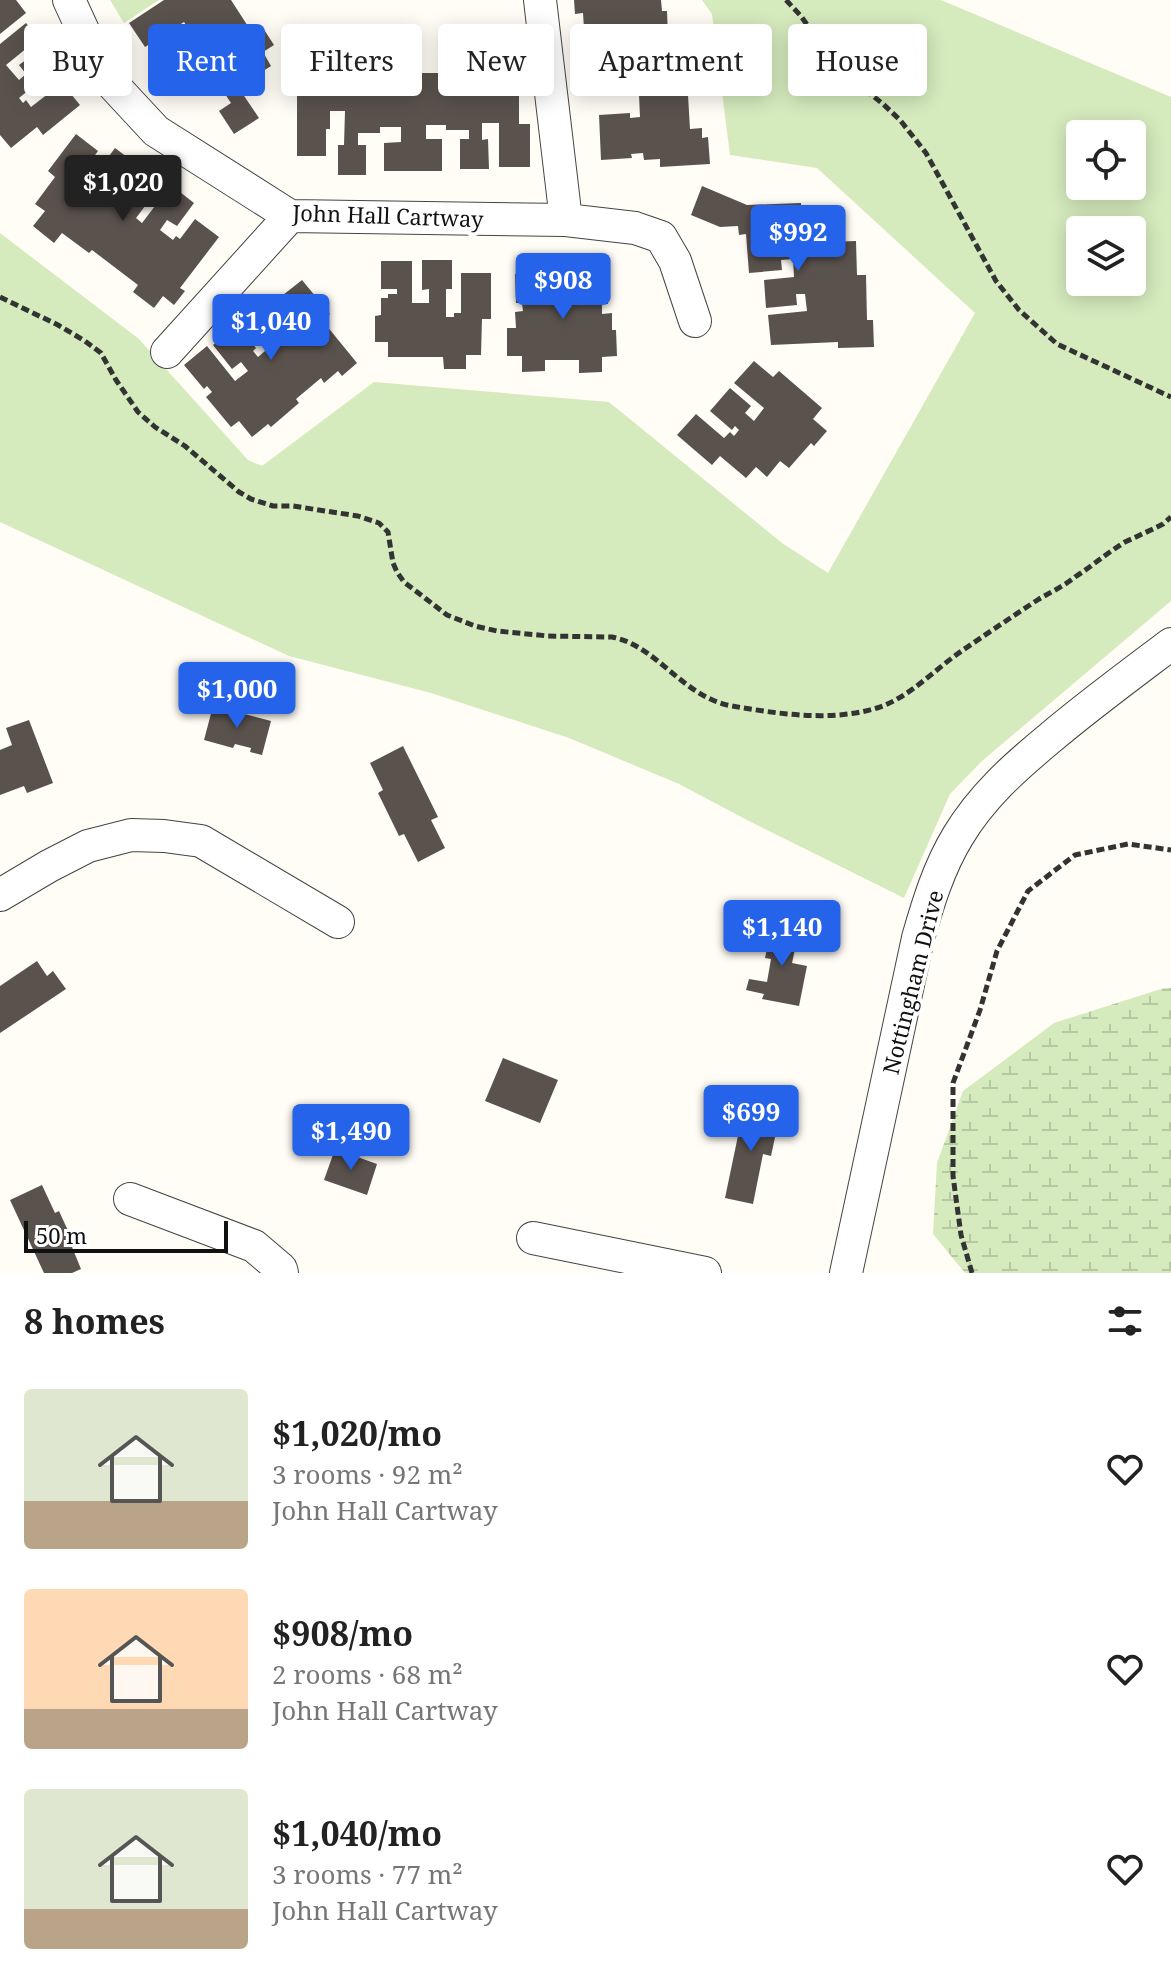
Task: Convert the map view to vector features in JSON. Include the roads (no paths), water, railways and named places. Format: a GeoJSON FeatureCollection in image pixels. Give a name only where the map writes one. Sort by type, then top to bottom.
{"type":"FeatureCollection","features":[{"type":"Feature","properties":{"kind":"street","name":"John Hall Cartway"},"geometry":{"type":"LineString","coordinates":[[69,0],[103,74],[156,131],[290,216],[566,220],[635,228],[661,237],[675,261],[695,321]]}},
{"type":"Feature","properties":{"kind":"street"},"geometry":{"type":"LineString","coordinates":[[540,0],[566,220]]}},
{"type":"Feature","properties":{"kind":"street"},"geometry":{"type":"LineString","coordinates":[[167,352],[290,216]]}},
{"type":"Feature","properties":{"kind":"street","name":"Nottingham Drive"},"geometry":{"type":"LineString","coordinates":[[846,1273],[918,938],[930,894],[956,838],[977,808],[1010,771],[1171,644]]}},
{"type":"Feature","properties":{"kind":"street"},"geometry":{"type":"LineString","coordinates":[[0,895],[88,846],[131,835],[164,836],[201,841],[338,922]]}},
{"type":"Feature","properties":{"kind":"street"},"geometry":{"type":"LineString","coordinates":[[130,1199],[254,1246],[282,1273]]}},
{"type":"Feature","properties":{"kind":"street"},"geometry":{"type":"LineString","coordinates":[[533,1238],[705,1273]]}}]}
